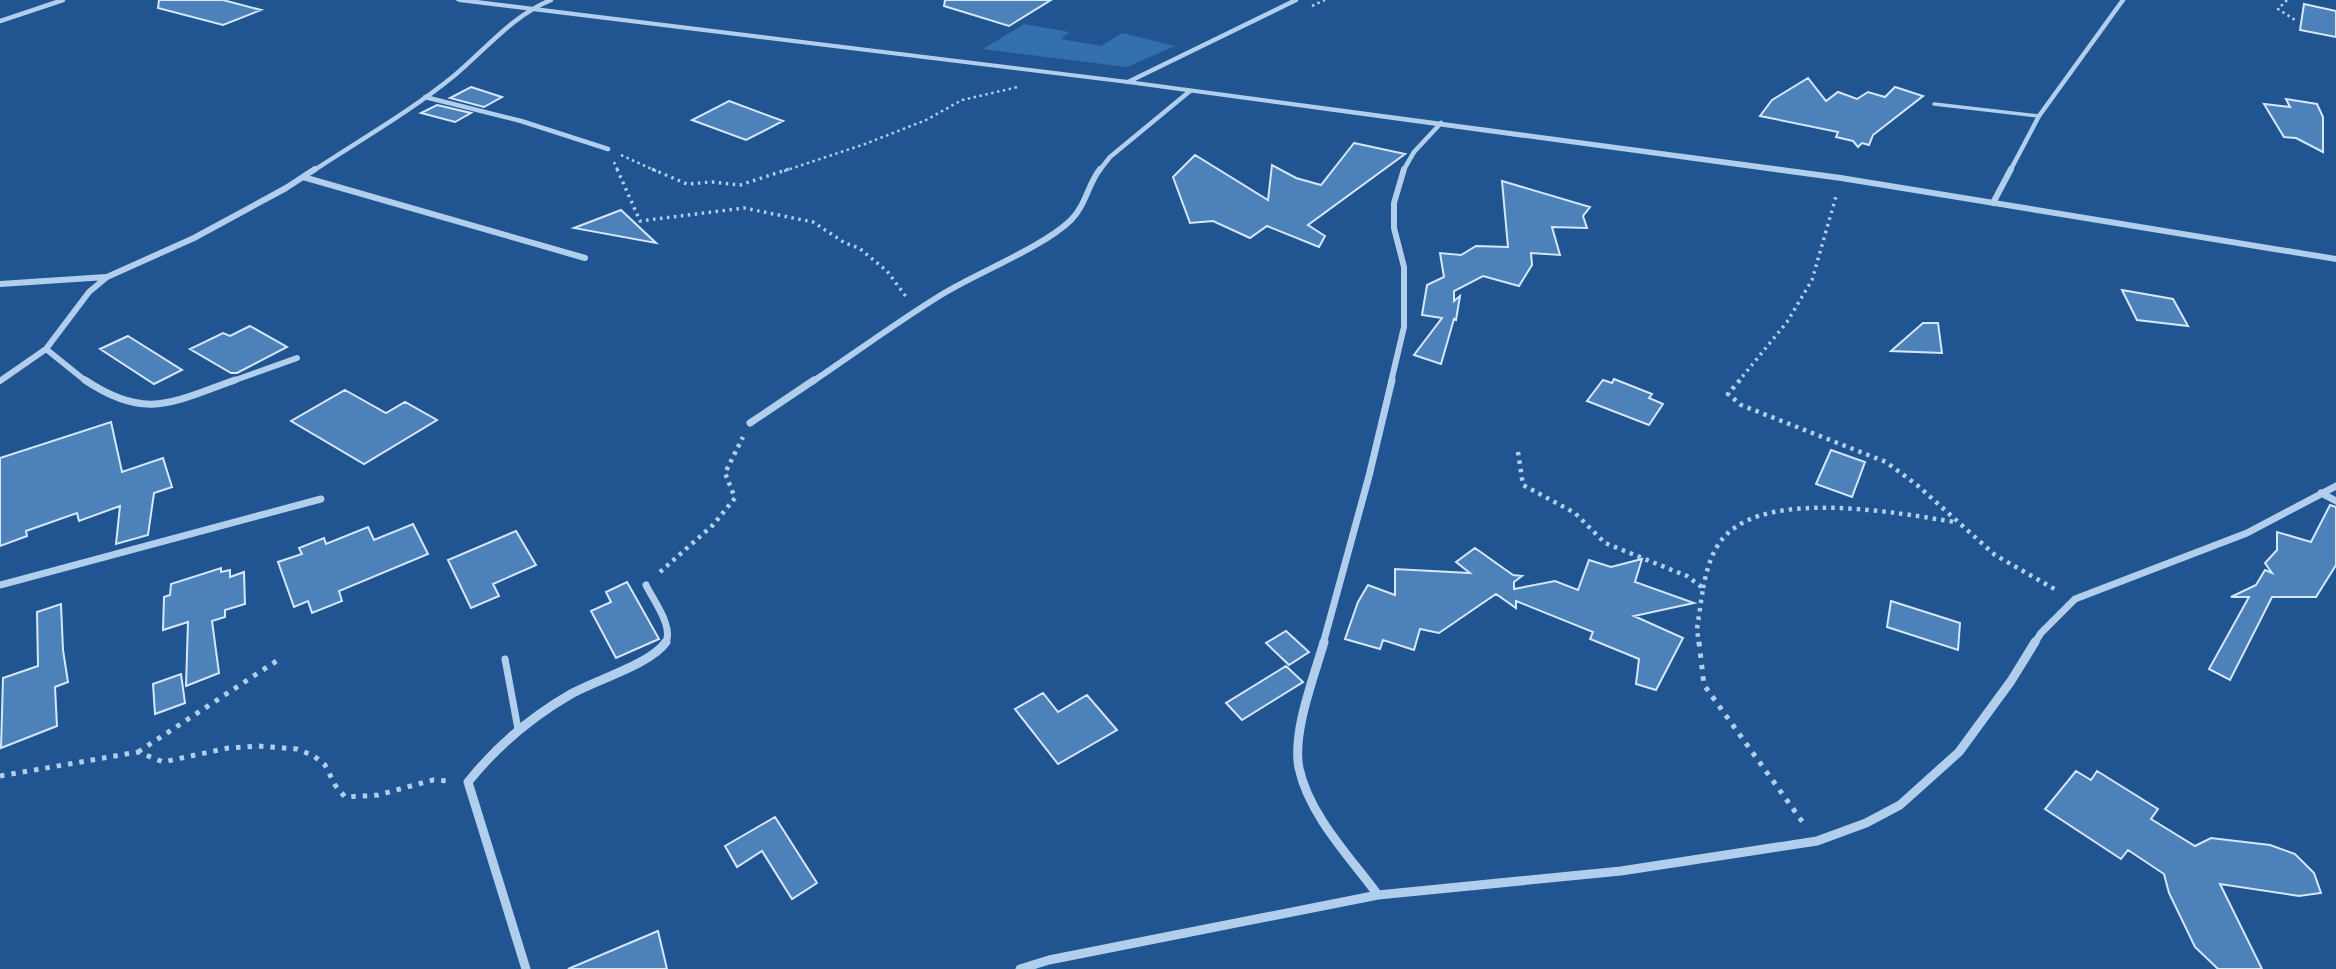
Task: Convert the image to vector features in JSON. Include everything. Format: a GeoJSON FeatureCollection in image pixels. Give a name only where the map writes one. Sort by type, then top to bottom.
{"type":"FeatureCollection","features":[{"type":"Feature","properties":{"kind":"street"},"geometry":{"type":"LineString","coordinates":[[0,21],[63,0]]}},
{"type":"Feature","properties":{"kind":"street"},"geometry":{"type":"LineString","coordinates":[[459,0],[1128,82],[1841,178],[2336,259]]}},
{"type":"Feature","properties":{"kind":"street"},"geometry":{"type":"LineString","coordinates":[[0,381],[46,349],[89,292],[107,277],[216,228],[303,177],[425,97],[455,75],[510,23],[529,9],[551,0]]}},
{"type":"Feature","properties":{"kind":"street"},"geometry":{"type":"LineString","coordinates":[[1128,82],[1296,0]]}},
{"type":"Feature","properties":{"kind":"street"},"geometry":{"type":"LineString","coordinates":[[1993,203],[2039,116],[2123,0]]}},
{"type":"Feature","properties":{"kind":"street"},"geometry":{"type":"LineString","coordinates":[[750,423],[915,311],[1054,233],[1072,219],[1082,205],[1091,180],[1110,157],[1190,91]]}},
{"type":"Feature","properties":{"kind":"street"},"geometry":{"type":"LineString","coordinates":[[425,97],[521,121],[608,149]]}},
{"type":"Feature","properties":{"kind":"street"},"geometry":{"type":"LineString","coordinates":[[1378,895],[1316,810],[1298,767],[1300,729],[1337,601],[1404,327],[1404,267],[1394,228],[1394,203],[1402,173],[1414,152],[1441,123]]}},
{"type":"Feature","properties":{"kind":"street"},"geometry":{"type":"LineString","coordinates":[[303,177],[585,258]]}},
{"type":"Feature","properties":{"kind":"street"},"geometry":{"type":"LineString","coordinates":[[0,284],[107,277]]}},
{"type":"Feature","properties":{"kind":"street"},"geometry":{"type":"LineString","coordinates":[[46,349],[108,396],[145,408],[164,405],[297,358]]}},
{"type":"Feature","properties":{"kind":"street"},"geometry":{"type":"LineString","coordinates":[[1020,969],[1049,960],[1378,895],[1621,872],[1817,841],[1866,823],[1900,805],[1959,752],[2011,681],[2041,633],[2075,599],[2246,533],[2336,486]]}},
{"type":"Feature","properties":{"kind":"street"},"geometry":{"type":"LineString","coordinates":[[2321,493],[2336,501]]}},
{"type":"Feature","properties":{"kind":"street"},"geometry":{"type":"LineString","coordinates":[[0,585],[321,499]]}},
{"type":"Feature","properties":{"kind":"street"},"geometry":{"type":"LineString","coordinates":[[526,969],[468,782],[493,749],[518,729],[570,695],[662,648],[668,639],[667,627],[646,584]]}},
{"type":"Feature","properties":{"kind":"lane"},"geometry":{"type":"LineString","coordinates":[[1934,104],[2039,116]]}},
{"type":"Feature","properties":{"kind":"lane"},"geometry":{"type":"LineString","coordinates":[[505,659],[518,729]]}},
{"type":"Feature","properties":{"kind":"path"},"geometry":{"type":"LineString","coordinates":[[2287,0],[2278,9],[2295,20]]}},
{"type":"Feature","properties":{"kind":"path"},"geometry":{"type":"LineString","coordinates":[[608,149],[687,184],[712,182],[740,185],[865,144],[926,120],[962,100],[1021,87]]}},
{"type":"Feature","properties":{"kind":"path"},"geometry":{"type":"LineString","coordinates":[[608,149],[640,221],[744,208],[813,222],[845,243],[859,248],[887,271],[915,311]]}},
{"type":"Feature","properties":{"kind":"path"},"geometry":{"type":"LineString","coordinates":[[1841,178],[1812,280],[1787,322],[1728,394],[1741,405],[1886,462],[1917,485],[1995,555],[2075,599]]}},
{"type":"Feature","properties":{"kind":"path"},"geometry":{"type":"LineString","coordinates":[[646,584],[713,525],[735,498],[725,474],[750,423]]}},
{"type":"Feature","properties":{"kind":"path"},"geometry":{"type":"LineString","coordinates":[[1518,452],[1523,485],[1575,513],[1605,543],[1687,576],[1703,588]]}},
{"type":"Feature","properties":{"kind":"path"},"geometry":{"type":"LineString","coordinates":[[1817,841],[1704,685],[1697,629],[1703,588],[1712,556],[1732,529],[1768,512],[1832,508],[1902,513],[1956,522]]}},
{"type":"Feature","properties":{"kind":"path"},"geometry":{"type":"LineString","coordinates":[[0,776],[138,752],[278,660]]}},
{"type":"Feature","properties":{"kind":"path"},"geometry":{"type":"LineString","coordinates":[[138,752],[163,762],[228,748],[258,746],[297,749],[314,756],[325,765],[335,785],[345,797],[378,795],[433,780],[468,782]]}},
{"type":"Feature","properties":{"kind":"shaded area"},"geometry":{"type":"Polygon","coordinates":[[[1024,24],[1069,32],[1061,39],[1101,46],[1122,33],[1175,46],[1127,67],[983,49],[1024,24]]]}},
{"type":"Feature","properties":{"kind":"building"},"geometry":{"type":"Polygon","coordinates":[[[159,0],[223,0],[261,10],[223,25],[158,8],[159,0]]]}},
{"type":"Feature","properties":{"kind":"building"},"geometry":{"type":"Polygon","coordinates":[[[945,0],[1051,0],[1009,26],[944,6],[945,0]]]}},
{"type":"Feature","properties":{"kind":"building"},"geometry":{"type":"Polygon","coordinates":[[[2304,4],[2336,11],[2336,37],[2300,30],[2304,4]]]}},
{"type":"Feature","properties":{"kind":"building"},"geometry":{"type":"Polygon","coordinates":[[[1808,78],[1826,101],[1838,92],[1857,99],[1868,92],[1885,97],[1895,87],[1923,96],[1873,135],[1869,145],[1862,143],[1858,147],[1853,141],[1836,137],[1838,132],[1760,116],[1772,100],[1808,78]]]}},
{"type":"Feature","properties":{"kind":"building"},"geometry":{"type":"Polygon","coordinates":[[[471,87],[502,97],[484,107],[450,98],[471,87]]]}},
{"type":"Feature","properties":{"kind":"building"},"geometry":{"type":"Polygon","coordinates":[[[2286,99],[2317,104],[2323,117],[2323,152],[2296,138],[2284,137],[2264,104],[2290,107],[2286,99]]]}},
{"type":"Feature","properties":{"kind":"building"},"geometry":{"type":"Polygon","coordinates":[[[729,101],[783,121],[746,140],[692,120],[729,101]]]}},
{"type":"Feature","properties":{"kind":"building"},"geometry":{"type":"Polygon","coordinates":[[[437,105],[471,113],[455,122],[421,113],[437,105]]]}},
{"type":"Feature","properties":{"kind":"building"},"geometry":{"type":"Polygon","coordinates":[[[1354,143],[1405,154],[1308,225],[1325,236],[1319,247],[1267,226],[1250,238],[1213,221],[1190,223],[1173,177],[1195,155],[1268,200],[1272,165],[1296,178],[1321,185],[1354,143]]]}},
{"type":"Feature","properties":{"kind":"building"},"geometry":{"type":"Polygon","coordinates":[[[1502,181],[1590,207],[1583,216],[1587,228],[1552,227],[1560,255],[1531,253],[1532,265],[1519,286],[1483,276],[1454,291],[1454,301],[1460,296],[1456,320],[1454,319],[1441,364],[1414,355],[1442,318],[1422,315],[1427,285],[1444,277],[1440,253],[1461,255],[1476,246],[1508,247],[1502,181]]]}},
{"type":"Feature","properties":{"kind":"building"},"geometry":{"type":"Polygon","coordinates":[[[621,210],[656,243],[574,228],[621,210]]]}},
{"type":"Feature","properties":{"kind":"building"},"geometry":{"type":"Polygon","coordinates":[[[2122,290],[2173,299],[2188,326],[2137,320],[2122,290]]]}},
{"type":"Feature","properties":{"kind":"building"},"geometry":{"type":"Polygon","coordinates":[[[1923,323],[1938,323],[1942,353],[1891,351],[1923,323]]]}},
{"type":"Feature","properties":{"kind":"building"},"geometry":{"type":"Polygon","coordinates":[[[250,326],[287,347],[237,373],[231,373],[190,349],[223,333],[230,336],[250,326]]]}},
{"type":"Feature","properties":{"kind":"building"},"geometry":{"type":"Polygon","coordinates":[[[128,336],[182,370],[154,384],[100,349],[128,336]]]}},
{"type":"Feature","properties":{"kind":"building"},"geometry":{"type":"Polygon","coordinates":[[[1614,379],[1652,394],[1649,398],[1663,404],[1649,425],[1587,401],[1603,380],[1612,383],[1614,379]]]}},
{"type":"Feature","properties":{"kind":"building"},"geometry":{"type":"Polygon","coordinates":[[[345,390],[386,413],[405,402],[437,420],[364,464],[291,421],[345,390]]]}},
{"type":"Feature","properties":{"kind":"building"},"geometry":{"type":"Polygon","coordinates":[[[111,422],[122,472],[163,458],[172,487],[154,493],[148,535],[116,544],[120,506],[79,521],[77,513],[26,531],[27,536],[0,546],[0,458],[111,422]]]}},
{"type":"Feature","properties":{"kind":"building"},"geometry":{"type":"Polygon","coordinates":[[[1831,450],[1865,462],[1852,497],[1816,484],[1831,450]]]}},
{"type":"Feature","properties":{"kind":"building"},"geometry":{"type":"Polygon","coordinates":[[[2330,505],[2336,507],[2336,565],[2316,597],[2272,597],[2230,680],[2209,669],[2249,597],[2231,597],[2256,585],[2265,570],[2272,573],[2265,563],[2277,550],[2277,532],[2311,542],[2330,505]]]}},
{"type":"Feature","properties":{"kind":"building"},"geometry":{"type":"Polygon","coordinates":[[[413,524],[428,554],[339,591],[342,601],[312,613],[308,601],[294,607],[278,562],[302,554],[299,548],[324,538],[326,544],[368,527],[374,540],[413,524]]]}},
{"type":"Feature","properties":{"kind":"building"},"geometry":{"type":"Polygon","coordinates":[[[516,531],[536,565],[493,584],[499,596],[471,608],[448,560],[516,531]]]}},
{"type":"Feature","properties":{"kind":"building"},"geometry":{"type":"Polygon","coordinates":[[[1475,548],[1513,575],[1522,576],[1514,582],[1514,589],[1555,581],[1578,590],[1589,560],[1611,567],[1642,559],[1635,582],[1694,603],[1634,616],[1683,638],[1656,690],[1636,684],[1639,659],[1590,639],[1593,632],[1516,601],[1516,608],[1496,594],[1439,633],[1420,629],[1414,650],[1383,640],[1380,649],[1345,639],[1358,602],[1368,585],[1395,595],[1395,569],[1470,573],[1456,562],[1475,548]]]}},
{"type":"Feature","properties":{"kind":"building"},"geometry":{"type":"Polygon","coordinates":[[[221,568],[221,572],[230,570],[230,577],[244,572],[245,604],[225,610],[225,617],[212,621],[219,673],[186,686],[188,622],[163,630],[164,597],[170,595],[171,584],[221,568]]]}},
{"type":"Feature","properties":{"kind":"building"},"geometry":{"type":"Polygon","coordinates":[[[627,582],[659,639],[616,658],[591,611],[611,602],[606,592],[627,582]]]}},
{"type":"Feature","properties":{"kind":"building"},"geometry":{"type":"Polygon","coordinates":[[[1891,601],[1960,623],[1958,650],[1887,627],[1891,601]]]}},
{"type":"Feature","properties":{"kind":"building"},"geometry":{"type":"Polygon","coordinates":[[[61,604],[63,650],[68,682],[55,687],[57,726],[1,748],[3,678],[38,666],[37,612],[61,604]]]}},
{"type":"Feature","properties":{"kind":"building"},"geometry":{"type":"Polygon","coordinates":[[[1286,631],[1309,652],[1289,665],[1266,643],[1286,631]]]}},
{"type":"Feature","properties":{"kind":"building"},"geometry":{"type":"Polygon","coordinates":[[[1286,666],[1303,682],[1242,720],[1226,703],[1286,666]]]}},
{"type":"Feature","properties":{"kind":"building"},"geometry":{"type":"Polygon","coordinates":[[[181,674],[185,703],[155,714],[153,684],[181,674]]]}},
{"type":"Feature","properties":{"kind":"building"},"geometry":{"type":"Polygon","coordinates":[[[1043,693],[1058,712],[1087,695],[1117,730],[1058,764],[1015,709],[1043,693]]]}},
{"type":"Feature","properties":{"kind":"building"},"geometry":{"type":"Polygon","coordinates":[[[2076,771],[2091,780],[2097,771],[2158,809],[2151,819],[2195,846],[2211,838],[2270,845],[2295,854],[2314,873],[2321,893],[2299,896],[2220,884],[2262,969],[2218,969],[2195,947],[2169,893],[2164,874],[2128,850],[2121,859],[2045,809],[2076,771]]]}},
{"type":"Feature","properties":{"kind":"building"},"geometry":{"type":"Polygon","coordinates":[[[775,817],[817,883],[792,899],[762,851],[737,867],[725,846],[775,817]]]}},
{"type":"Feature","properties":{"kind":"building"},"geometry":{"type":"Polygon","coordinates":[[[658,931],[667,969],[568,969],[658,931]]]}}]}
